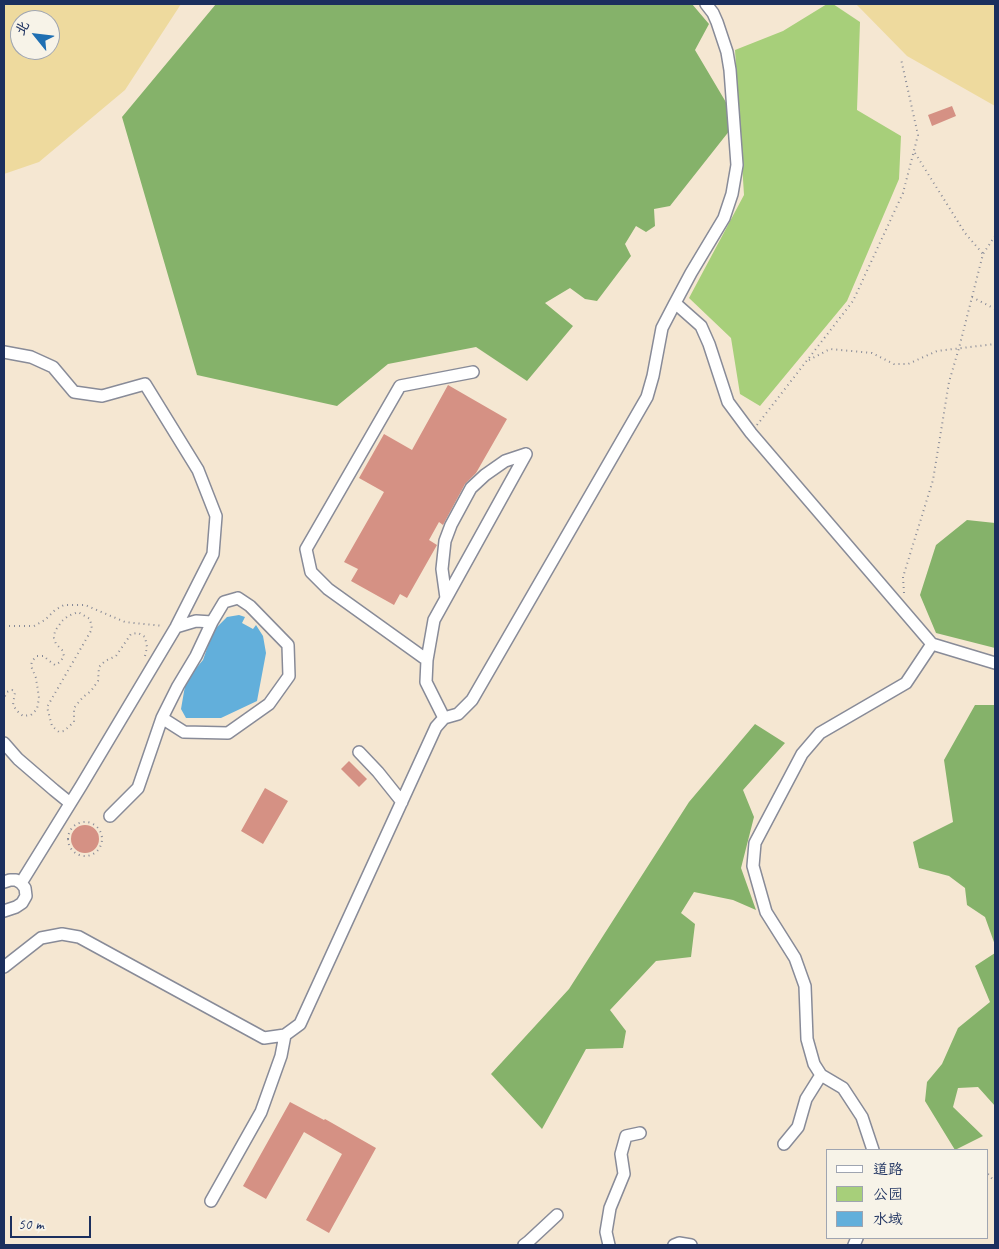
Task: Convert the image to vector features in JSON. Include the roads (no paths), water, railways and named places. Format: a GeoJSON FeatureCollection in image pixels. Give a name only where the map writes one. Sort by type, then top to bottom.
{"type":"FeatureCollection","features":[{"type":"Feature","properties":{"kind":"street"},"geometry":{"type":"LineString","coordinates":[[4,967],[41,938],[62,934],[79,937],[264,1038],[285,1035],[300,1024],[436,727],[444,718],[458,714],[472,700],[647,397],[662,328],[691,273],[724,218],[732,194],[737,166],[730,70],[727,52],[717,22],[706,4]]}},
{"type":"Feature","properties":{"kind":"street"},"geometry":{"type":"LineString","coordinates":[[675,303],[701,326],[709,344],[728,402],[751,433],[932,644],[995,663]]}},
{"type":"Feature","properties":{"kind":"street"},"geometry":{"type":"LineString","coordinates":[[4,352],[31,357],[53,367],[74,392],[102,396],[145,384],[198,470],[216,516],[213,554],[176,627],[21,883]]}},
{"type":"Feature","properties":{"kind":"street"},"geometry":{"type":"LineString","coordinates":[[426,660],[328,589],[311,572],[306,550],[400,386],[473,372]]}},
{"type":"Feature","properties":{"kind":"street"},"geometry":{"type":"LineString","coordinates":[[444,718],[426,682],[426,660],[434,620],[526,454],[505,461],[471,488],[451,525],[445,541],[442,568],[446,598]]}},
{"type":"Feature","properties":{"kind":"street"},"geometry":{"type":"LineString","coordinates":[[110,816],[138,788],[162,718],[224,602],[238,598],[250,606],[288,645],[289,676],[269,704],[228,733],[184,732],[162,718]]}},
{"type":"Feature","properties":{"kind":"street"},"geometry":{"type":"LineString","coordinates":[[176,627],[196,621],[212,622]]}},
{"type":"Feature","properties":{"kind":"street"},"geometry":{"type":"LineString","coordinates":[[873,1149],[862,1117],[843,1088],[821,1074],[814,1064],[807,1039],[805,986],[795,958],[766,912],[753,866],[755,843],[802,754],[820,733],[906,683],[932,644]]}},
{"type":"Feature","properties":{"kind":"street"},"geometry":{"type":"LineString","coordinates":[[4,743],[18,759],[70,803]]}},
{"type":"Feature","properties":{"kind":"street"},"geometry":{"type":"LineString","coordinates":[[359,752],[402,802]]}},
{"type":"Feature","properties":{"kind":"street"},"geometry":{"type":"LineString","coordinates":[[4,882],[16,880],[21,883],[25,888],[26,896],[22,903],[4,911]]}},
{"type":"Feature","properties":{"kind":"street"},"geometry":{"type":"LineString","coordinates":[[211,1201],[261,1112],[281,1056],[285,1035]]}},
{"type":"Feature","properties":{"kind":"street"},"geometry":{"type":"LineString","coordinates":[[784,1144],[798,1127],[806,1099],[821,1074]]}},
{"type":"Feature","properties":{"kind":"street"},"geometry":{"type":"LineString","coordinates":[[610,1245],[606,1232],[610,1208],[624,1174],[620,1154],[626,1136],[640,1133]]}},
{"type":"Feature","properties":{"kind":"street"},"geometry":{"type":"LineString","coordinates":[[524,1245],[557,1215]]}},
{"type":"Feature","properties":{"kind":"street"},"geometry":{"type":"LineString","coordinates":[[674,1245],[679,1243],[690,1245]]}},
{"type":"Feature","properties":{"kind":"water"},"geometry":{"type":"Polygon","coordinates":[[[239,615],[245,617],[242,623],[253,629],[256,625],[263,636],[266,653],[257,701],[221,718],[186,718],[181,709],[186,680],[203,660],[213,631],[227,617],[239,615]]]}}]}
